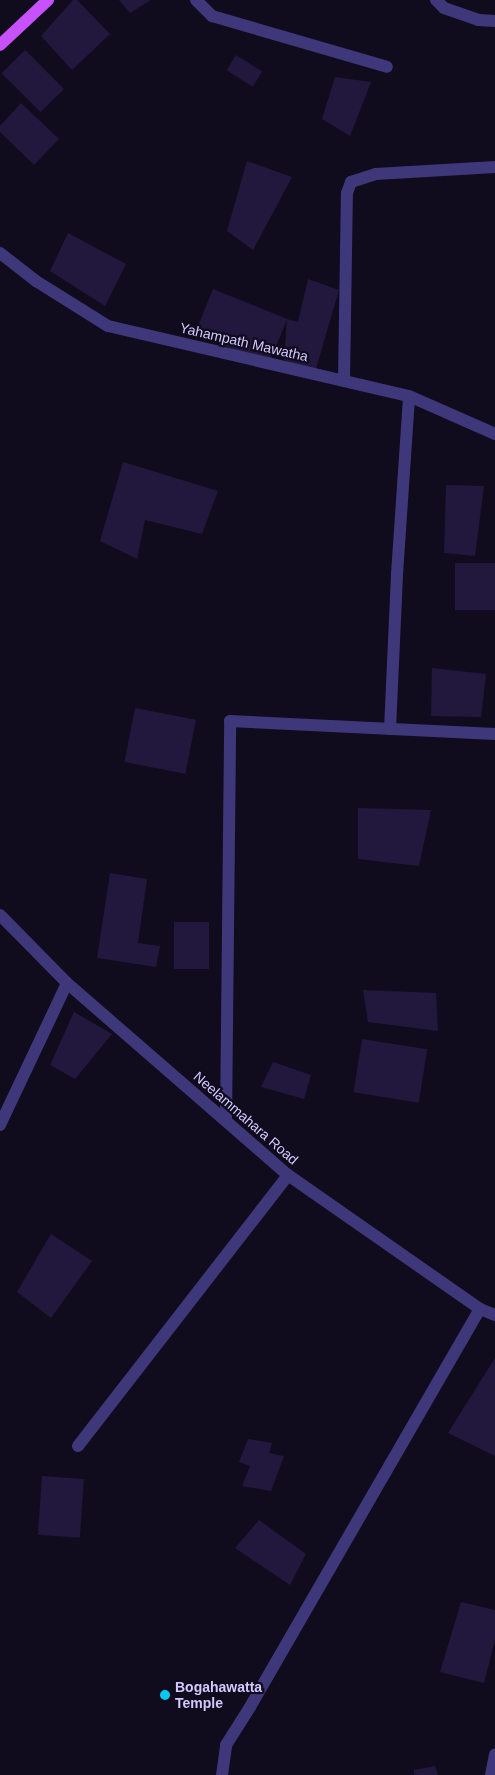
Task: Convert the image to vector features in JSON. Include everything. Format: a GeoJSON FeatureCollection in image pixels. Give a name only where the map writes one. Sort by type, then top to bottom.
{"type":"FeatureCollection","features":[{"type":"Feature","properties":{"kind":"main road"},"geometry":{"type":"LineString","coordinates":[[0,46],[48,0]]}},
{"type":"Feature","properties":{"kind":"street"},"geometry":{"type":"LineString","coordinates":[[196,0],[212,16],[386,67]]}},
{"type":"Feature","properties":{"kind":"street"},"geometry":{"type":"LineString","coordinates":[[436,0],[444,8],[478,20],[495,21]]}},
{"type":"Feature","properties":{"kind":"street"},"geometry":{"type":"LineString","coordinates":[[344,380],[347,193],[351,182],[376,174],[495,167]]}},
{"type":"Feature","properties":{"kind":"street","name":"Yahampath Mawatha"},"geometry":{"type":"LineString","coordinates":[[0,253],[36,281],[108,326],[409,396],[495,434]]}},
{"type":"Feature","properties":{"kind":"street"},"geometry":{"type":"LineString","coordinates":[[390,729],[397,574],[409,396]]}},
{"type":"Feature","properties":{"kind":"street"},"geometry":{"type":"LineString","coordinates":[[226,1121],[230,721],[495,734]]}},
{"type":"Feature","properties":{"kind":"street","name":"Neelammahara Road"},"geometry":{"type":"LineString","coordinates":[[0,915],[67,983],[288,1176],[480,1309],[495,1315]]}},
{"type":"Feature","properties":{"kind":"street"},"geometry":{"type":"LineString","coordinates":[[0,1125],[67,983]]}},
{"type":"Feature","properties":{"kind":"street"},"geometry":{"type":"LineString","coordinates":[[78,1446],[288,1176]]}},
{"type":"Feature","properties":{"kind":"street"},"geometry":{"type":"LineString","coordinates":[[222,1775],[226,1745],[250,1708],[480,1309]]}},
{"type":"Feature","properties":{"kind":"street"},"geometry":{"type":"LineString","coordinates":[[491,1775],[495,1754]]}},
{"type":"Feature","properties":{"kind":"building"},"geometry":{"type":"Polygon","coordinates":[[[73,0],[77,0],[110,34],[72,70],[41,36],[73,0]]]}},
{"type":"Feature","properties":{"kind":"building"},"geometry":{"type":"Polygon","coordinates":[[[119,0],[151,0],[130,13],[119,0]]]}},
{"type":"Feature","properties":{"kind":"building"},"geometry":{"type":"Polygon","coordinates":[[[25,50],[64,89],[41,112],[2,73],[25,50]]]}},
{"type":"Feature","properties":{"kind":"building"},"geometry":{"type":"Polygon","coordinates":[[[236,55],[262,71],[253,87],[226,70],[236,55]]]}},
{"type":"Feature","properties":{"kind":"building"},"geometry":{"type":"Polygon","coordinates":[[[335,77],[371,82],[350,136],[322,119],[335,77]]]}},
{"type":"Feature","properties":{"kind":"building"},"geometry":{"type":"Polygon","coordinates":[[[21,103],[59,139],[34,165],[0,132],[0,126],[21,103]]]}},
{"type":"Feature","properties":{"kind":"building"},"geometry":{"type":"Polygon","coordinates":[[[247,161],[292,177],[253,250],[227,231],[247,161]]]}},
{"type":"Feature","properties":{"kind":"building"},"geometry":{"type":"Polygon","coordinates":[[[68,233],[126,264],[105,306],[50,271],[68,233]]]}},
{"type":"Feature","properties":{"kind":"building"},"geometry":{"type":"Polygon","coordinates":[[[308,279],[339,290],[315,372],[284,360],[287,319],[298,322],[308,279]]]}},
{"type":"Feature","properties":{"kind":"building"},"geometry":{"type":"Polygon","coordinates":[[[213,289],[287,319],[269,363],[195,334],[213,289]]]}},
{"type":"Feature","properties":{"kind":"building"},"geometry":{"type":"Polygon","coordinates":[[[123,462],[218,491],[202,534],[145,520],[137,559],[100,541],[123,462]]]}},
{"type":"Feature","properties":{"kind":"building"},"geometry":{"type":"Polygon","coordinates":[[[446,485],[484,486],[475,556],[444,553],[446,485]]]}},
{"type":"Feature","properties":{"kind":"building"},"geometry":{"type":"Polygon","coordinates":[[[455,563],[495,563],[495,610],[455,610],[455,563]]]}},
{"type":"Feature","properties":{"kind":"building"},"geometry":{"type":"Polygon","coordinates":[[[432,668],[486,674],[481,717],[431,716],[432,668]]]}},
{"type":"Feature","properties":{"kind":"building"},"geometry":{"type":"Polygon","coordinates":[[[135,708],[196,720],[185,774],[125,762],[135,708]]]}},
{"type":"Feature","properties":{"kind":"building"},"geometry":{"type":"Polygon","coordinates":[[[358,808],[431,810],[419,866],[358,859],[358,808]]]}},
{"type":"Feature","properties":{"kind":"building"},"geometry":{"type":"Polygon","coordinates":[[[110,873],[147,879],[138,943],[160,946],[156,967],[97,958],[110,873]]]}},
{"type":"Feature","properties":{"kind":"building"},"geometry":{"type":"Polygon","coordinates":[[[174,922],[209,922],[209,969],[174,969],[174,922]]]}},
{"type":"Feature","properties":{"kind":"building"},"geometry":{"type":"Polygon","coordinates":[[[363,990],[436,993],[438,1031],[368,1022],[363,990]]]}},
{"type":"Feature","properties":{"kind":"building"},"geometry":{"type":"Polygon","coordinates":[[[74,1012],[112,1034],[75,1079],[50,1065],[74,1012]]]}},
{"type":"Feature","properties":{"kind":"building"},"geometry":{"type":"Polygon","coordinates":[[[362,1039],[427,1049],[419,1103],[354,1092],[362,1039]]]}},
{"type":"Feature","properties":{"kind":"building"},"geometry":{"type":"Polygon","coordinates":[[[273,1062],[311,1075],[304,1099],[261,1087],[273,1062]]]}},
{"type":"Feature","properties":{"kind":"building"},"geometry":{"type":"Polygon","coordinates":[[[51,1234],[92,1261],[51,1318],[17,1292],[51,1234]]]}},
{"type":"Feature","properties":{"kind":"building"},"geometry":{"type":"Polygon","coordinates":[[[495,1358],[495,1456],[448,1433],[495,1358]]]}},
{"type":"Feature","properties":{"kind":"building"},"geometry":{"type":"Polygon","coordinates":[[[248,1439],[272,1443],[269,1453],[284,1456],[271,1491],[242,1486],[250,1466],[239,1462],[248,1439]]]}},
{"type":"Feature","properties":{"kind":"building"},"geometry":{"type":"Polygon","coordinates":[[[42,1476],[84,1479],[80,1538],[38,1535],[42,1476]]]}},
{"type":"Feature","properties":{"kind":"building"},"geometry":{"type":"Polygon","coordinates":[[[259,1520],[306,1554],[290,1585],[235,1548],[259,1520]]]}},
{"type":"Feature","properties":{"kind":"building"},"geometry":{"type":"Polygon","coordinates":[[[461,1602],[495,1610],[495,1639],[484,1683],[440,1672],[461,1602]]]}},
{"type":"Feature","properties":{"kind":"building"},"geometry":{"type":"Polygon","coordinates":[[[435,1766],[438,1775],[414,1775],[414,1770],[435,1766]]]}},
{"type":"Feature","properties":{"kind":"place","name":"Bogahawatta Temple"},"geometry":{"type":"Point","coordinates":[165,1695]}}]}
